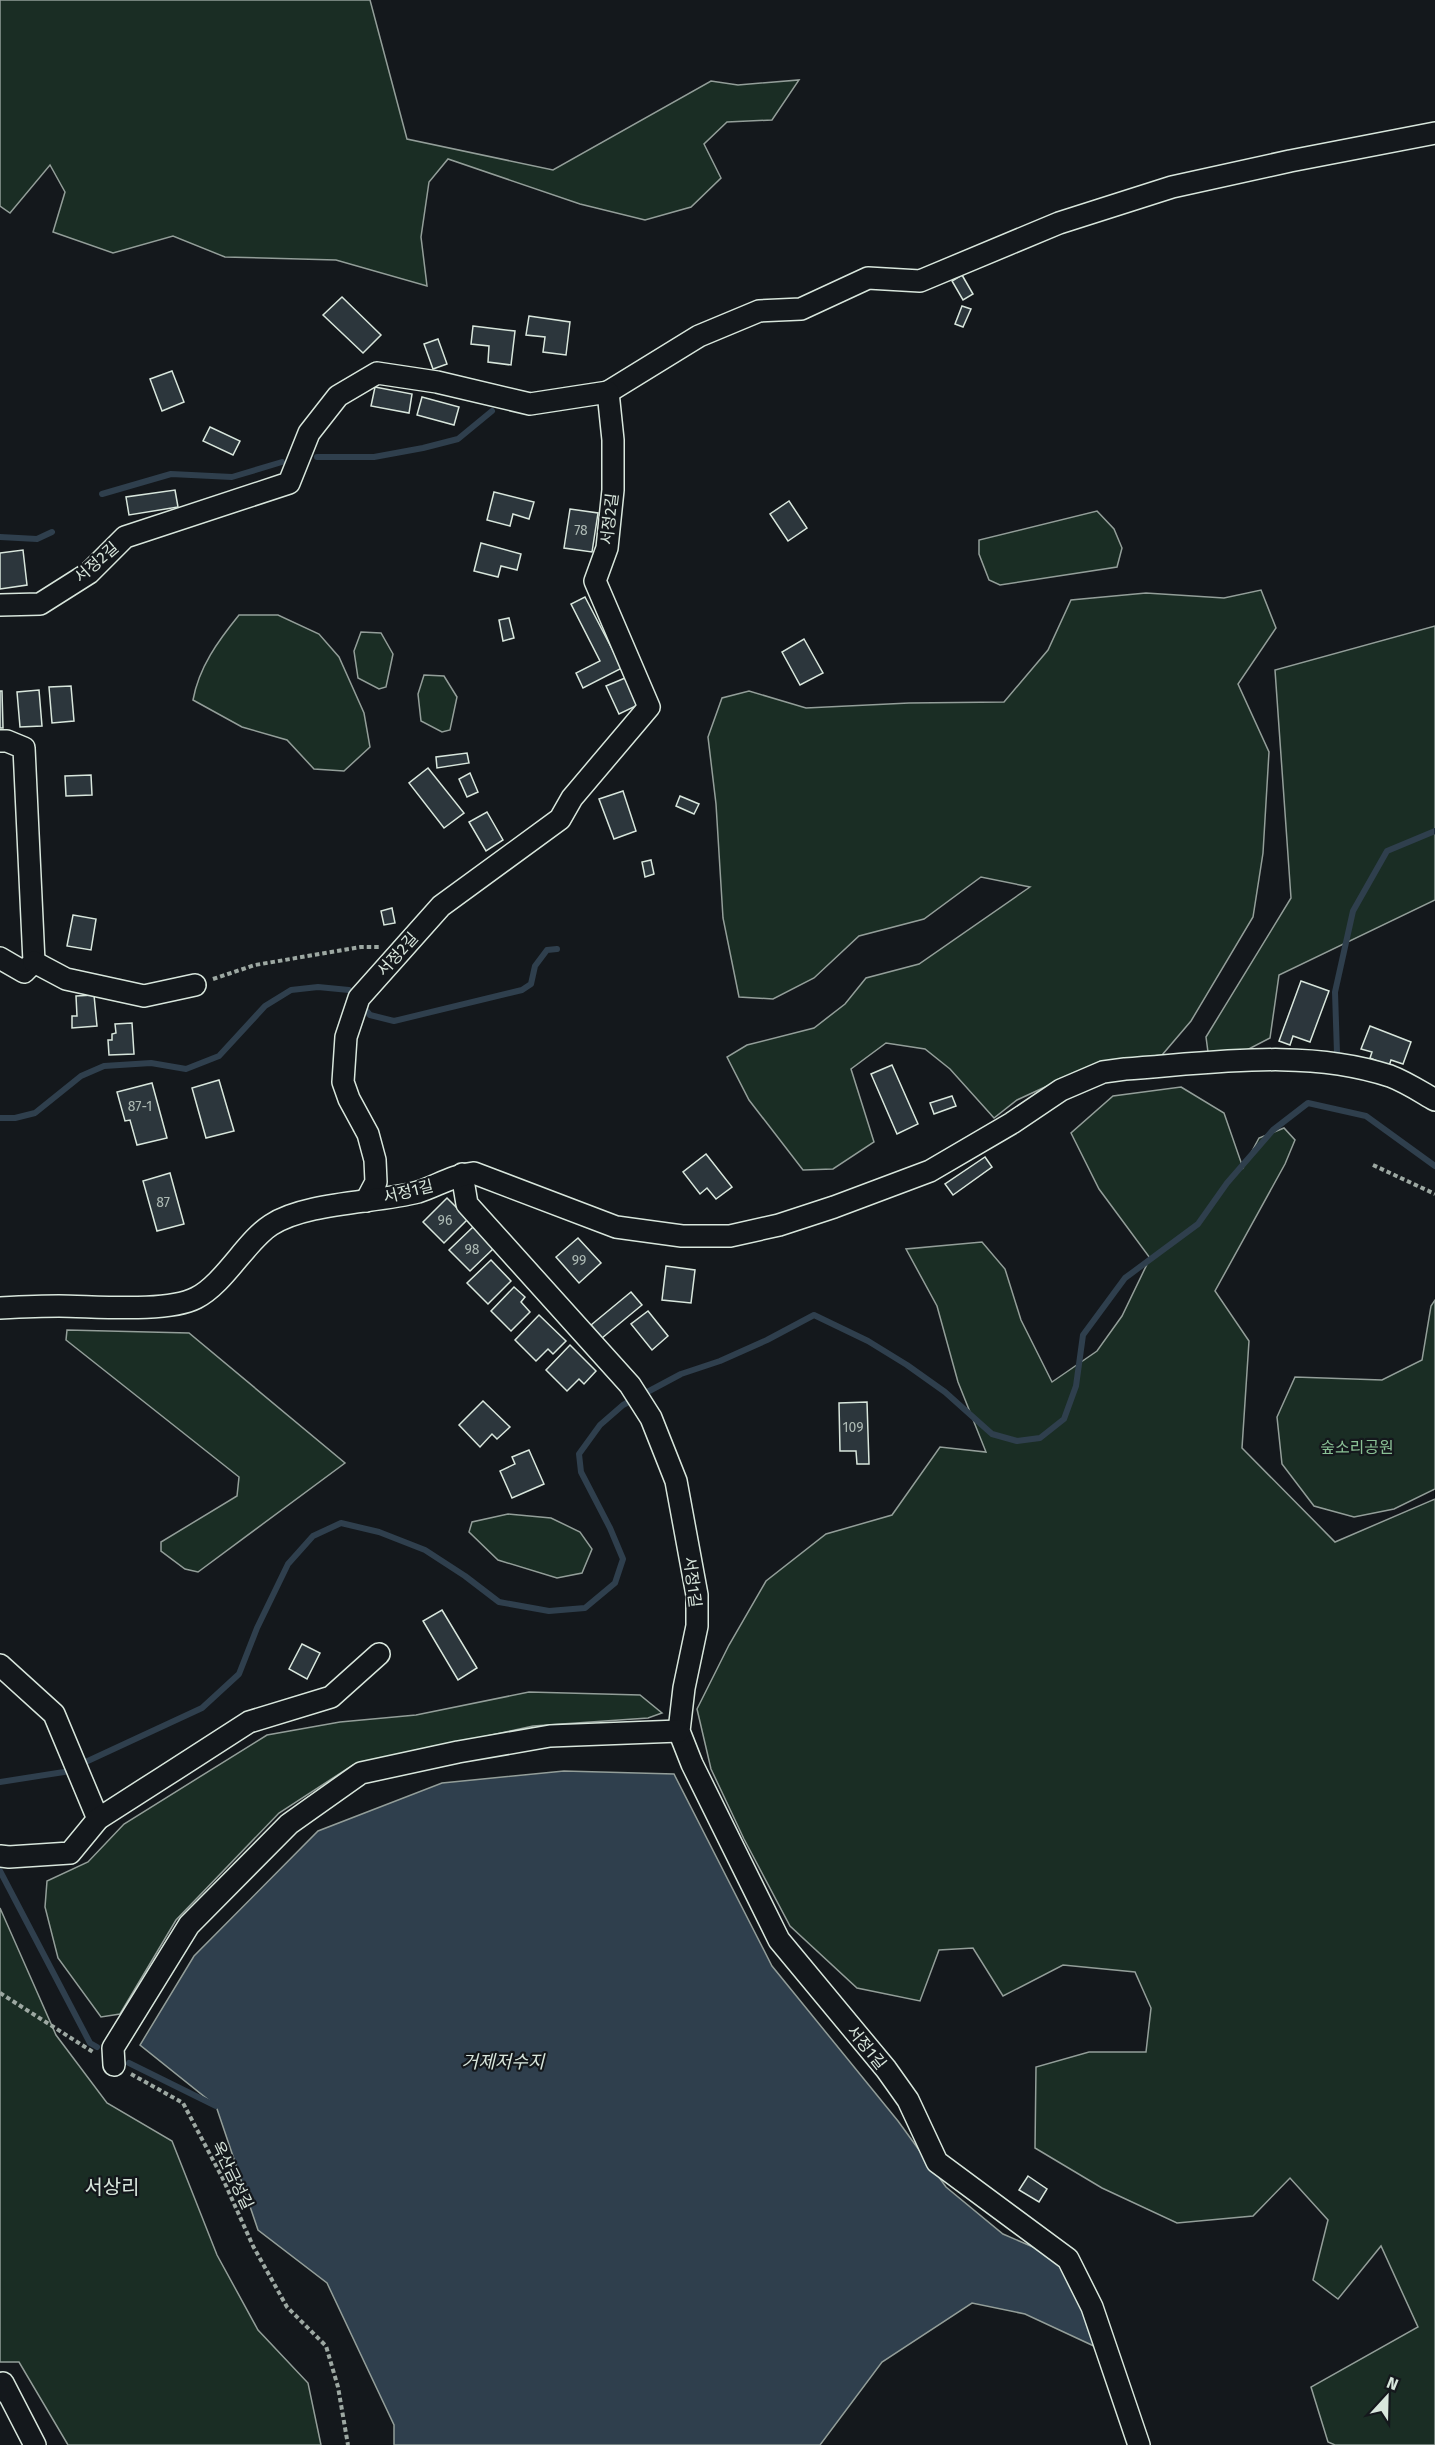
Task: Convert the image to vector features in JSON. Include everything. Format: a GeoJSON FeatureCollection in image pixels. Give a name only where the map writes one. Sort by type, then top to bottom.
{"type":"FeatureCollection","features":[{"type":"Feature","properties":{"kind":"street"},"geometry":{"type":"LineString","coordinates":[[608,392],[699,336],[759,311],[801,309],[868,278],[920,281],[1059,223],[1172,187],[1290,160],[1435,133]]}},
{"type":"Feature","properties":{"kind":"street","name":"서정2길"},"geometry":{"type":"LineString","coordinates":[[0,605],[40,604],[89,573],[125,537],[289,483],[309,433],[338,396],[377,373],[437,382],[530,404],[608,392],[613,440],[613,490],[606,548],[595,581],[649,707],[572,798],[560,819],[441,906],[359,998],[346,1037],[343,1082],[349,1099],[368,1134],[375,1160],[376,1182],[366,1201]]}},
{"type":"Feature","properties":{"kind":"street"},"geometry":{"type":"LineString","coordinates":[[0,741],[7,741],[24,748],[34,962],[24,972],[0,958]]}},
{"type":"Feature","properties":{"kind":"street"},"geometry":{"type":"LineString","coordinates":[[34,962],[66,979],[144,996],[195,985]]}},
{"type":"Feature","properties":{"kind":"street"},"geometry":{"type":"LineString","coordinates":[[462,1174],[474,1173],[616,1227],[682,1236],[730,1236],[834,1207],[930,1171],[978,1144],[1061,1090],[1103,1072],[1135,1068],[1296,1059],[1357,1067],[1392,1077],[1435,1100]]}},
{"type":"Feature","properties":{"kind":"street","name":"서정1길"},"geometry":{"type":"LineString","coordinates":[[0,1308],[131,1307],[174,1304],[196,1298],[217,1281],[270,1226],[293,1214],[418,1191],[462,1174],[467,1204],[630,1385],[651,1418],[676,1481],[697,1595],[697,1626],[684,1688],[679,1731],[707,1795],[779,1940],[886,2069],[908,2100],[937,2162],[1068,2259],[1092,2307],[1139,2445]]}},
{"type":"Feature","properties":{"kind":"street"},"geometry":{"type":"LineString","coordinates":[[0,1856],[70,1853],[98,1819],[249,1722],[331,1697],[379,1654]]}},
{"type":"Feature","properties":{"kind":"street"},"geometry":{"type":"LineString","coordinates":[[0,1665],[54,1714],[98,1819]]}},
{"type":"Feature","properties":{"kind":"street"},"geometry":{"type":"LineString","coordinates":[[114,2065],[113,2048],[189,1925],[289,1824],[361,1773],[458,1752],[550,1736],[679,1731]]}},
{"type":"Feature","properties":{"kind":"street"},"geometry":{"type":"LineString","coordinates":[[0,2391],[3,2383],[34,2445]]}},
{"type":"Feature","properties":{"kind":"path"},"geometry":{"type":"LineString","coordinates":[[195,985],[255,965],[361,947],[399,951]]}},
{"type":"Feature","properties":{"kind":"path"},"geometry":{"type":"LineString","coordinates":[[1372,1165],[1435,1194]]}},
{"type":"Feature","properties":{"kind":"path","name":"옥산금성길"},"geometry":{"type":"LineString","coordinates":[[0,1992],[114,2065],[183,2103],[223,2179],[253,2246],[287,2307],[327,2346],[338,2387],[348,2445]]}},
{"type":"Feature","properties":{"kind":"green space"},"geometry":{"type":"Polygon","coordinates":[[[0,0],[370,0],[407,139],[553,170],[711,81],[738,85],[799,80],[772,120],[727,122],[704,144],[721,178],[691,207],[645,220],[580,204],[448,159],[429,182],[421,237],[427,286],[336,260],[225,257],[173,236],[113,253],[53,232],[65,192],[50,165],[10,213],[0,206],[0,0]]]}},
{"type":"Feature","properties":{"kind":"green space"},"geometry":{"type":"Polygon","coordinates":[[[1097,511],[1114,529],[1122,548],[1117,567],[1000,585],[989,580],[979,554],[979,540],[1097,511]]]}},
{"type":"Feature","properties":{"kind":"green space"},"geometry":{"type":"Polygon","coordinates":[[[1261,590],[1276,628],[1238,684],[1269,752],[1263,853],[1253,917],[1191,1021],[1162,1055],[1099,1062],[1017,1100],[994,1118],[950,1069],[925,1049],[886,1043],[851,1069],[874,1142],[833,1169],[803,1170],[749,1100],[727,1057],[747,1045],[814,1028],[845,1004],[866,978],[919,964],[1030,887],[981,877],[924,919],[859,936],[814,978],[773,999],[739,997],[723,918],[716,804],[708,737],[722,698],[749,691],[806,708],[909,703],[1004,702],[1048,650],[1071,600],[1146,593],[1224,598],[1261,590]]]}},
{"type":"Feature","properties":{"kind":"green space"},"geometry":{"type":"Polygon","coordinates":[[[239,615],[278,615],[319,634],[339,657],[364,713],[370,747],[344,771],[314,769],[287,740],[242,727],[193,700],[200,676],[210,655],[239,615]]]}},
{"type":"Feature","properties":{"kind":"green space"},"geometry":{"type":"Polygon","coordinates":[[[1435,626],[1435,900],[1279,975],[1270,1038],[1243,1052],[1208,1052],[1206,1037],[1291,898],[1275,670],[1435,626]]]}},
{"type":"Feature","properties":{"kind":"green space"},"geometry":{"type":"Polygon","coordinates":[[[361,632],[381,633],[393,654],[386,687],[379,689],[358,678],[354,651],[361,632]]]}},
{"type":"Feature","properties":{"kind":"green space"},"geometry":{"type":"Polygon","coordinates":[[[424,675],[444,676],[457,697],[450,730],[442,732],[421,721],[418,694],[424,675]]]}},
{"type":"Feature","properties":{"kind":"green space"},"geometry":{"type":"Polygon","coordinates":[[[1181,1087],[1224,1113],[1243,1168],[1259,1138],[1284,1128],[1295,1140],[1285,1164],[1215,1291],[1249,1341],[1242,1448],[1335,1542],[1435,1499],[1435,2445],[1335,2445],[1328,2442],[1311,2387],[1418,2327],[1381,2246],[1338,2299],[1313,2280],[1328,2220],[1290,2178],[1253,2216],[1177,2223],[1102,2188],[1035,2148],[1036,2067],[1089,2052],[1146,2052],[1151,2008],[1135,1972],[1063,1965],[1003,1996],[973,1948],[939,1950],[920,2001],[857,1988],[790,1926],[744,1839],[711,1769],[697,1709],[729,1645],[766,1581],[826,1534],[892,1515],[940,1447],[986,1452],[958,1382],[937,1306],[906,1249],[982,1242],[1005,1269],[1021,1320],[1052,1382],[1097,1351],[1122,1316],[1150,1258],[1099,1189],[1071,1133],[1113,1096],[1181,1087]]]}},
{"type":"Feature","properties":{"kind":"green space","name":"숲소리공원"},"geometry":{"type":"Polygon","coordinates":[[[1435,1300],[1435,1489],[1394,1509],[1354,1517],[1314,1506],[1282,1464],[1277,1417],[1295,1377],[1382,1380],[1422,1360],[1431,1306],[1435,1300]]]}},
{"type":"Feature","properties":{"kind":"green space"},"geometry":{"type":"Polygon","coordinates":[[[67,1330],[189,1333],[345,1463],[198,1572],[185,1569],[161,1551],[161,1542],[237,1496],[239,1477],[66,1340],[67,1330]]]}},
{"type":"Feature","properties":{"kind":"green space"},"geometry":{"type":"Polygon","coordinates":[[[508,1514],[551,1518],[580,1532],[592,1549],[582,1573],[557,1578],[498,1560],[469,1532],[472,1522],[508,1514]]]}},
{"type":"Feature","properties":{"kind":"green space"},"geometry":{"type":"Polygon","coordinates":[[[529,1692],[640,1695],[662,1713],[648,1718],[533,1726],[353,1765],[279,1813],[176,1920],[120,2014],[101,2017],[58,1958],[45,1907],[47,1881],[88,1862],[124,1824],[267,1735],[340,1722],[416,1715],[529,1692]]]}},
{"type":"Feature","properties":{"kind":"green space"},"geometry":{"type":"Polygon","coordinates":[[[0,1908],[56,2035],[107,2103],[172,2141],[217,2255],[258,2330],[308,2383],[321,2445],[68,2445],[19,2362],[0,2362],[0,1908]]]}},
{"type":"Feature","properties":{"kind":"water","name":"거제저수지"},"geometry":{"type":"Polygon","coordinates":[[[564,1771],[674,1774],[772,1966],[898,2121],[946,2187],[1003,2234],[1070,2263],[1096,2347],[1025,2314],[972,2303],[882,2362],[820,2445],[394,2445],[394,2425],[327,2283],[258,2230],[216,2106],[140,2045],[194,1956],[318,1831],[442,1783],[564,1771]]]}},
{"type":"Feature","properties":{"kind":"building"},"geometry":{"type":"Polygon","coordinates":[[[962,275],[973,294],[963,300],[952,281],[962,275]]]}},
{"type":"Feature","properties":{"kind":"building"},"geometry":{"type":"Polygon","coordinates":[[[342,297],[381,335],[363,353],[323,315],[342,297]]]}},
{"type":"Feature","properties":{"kind":"building"},"geometry":{"type":"Polygon","coordinates":[[[962,306],[971,309],[963,327],[955,324],[962,306]]]}},
{"type":"Feature","properties":{"kind":"building"},"geometry":{"type":"Polygon","coordinates":[[[529,316],[570,322],[566,355],[543,352],[545,337],[526,335],[529,316]]]}},
{"type":"Feature","properties":{"kind":"building"},"geometry":{"type":"Polygon","coordinates":[[[473,326],[515,331],[511,365],[488,362],[489,346],[471,344],[473,326]]]}},
{"type":"Feature","properties":{"kind":"building"},"geometry":{"type":"Polygon","coordinates":[[[438,339],[447,364],[433,369],[424,344],[438,339]]]}},
{"type":"Feature","properties":{"kind":"building"},"geometry":{"type":"Polygon","coordinates":[[[172,371],[184,402],[162,411],[150,379],[172,371]]]}},
{"type":"Feature","properties":{"kind":"building"},"geometry":{"type":"Polygon","coordinates":[[[375,387],[412,394],[409,413],[371,406],[375,387]]]}},
{"type":"Feature","properties":{"kind":"building"},"geometry":{"type":"Polygon","coordinates":[[[422,397],[459,407],[454,425],[417,415],[422,397]]]}},
{"type":"Feature","properties":{"kind":"building"},"geometry":{"type":"Polygon","coordinates":[[[210,427],[240,441],[233,455],[203,441],[210,427]]]}},
{"type":"Feature","properties":{"kind":"building"},"geometry":{"type":"Polygon","coordinates":[[[175,490],[178,507],[129,515],[126,497],[175,490]]]}},
{"type":"Feature","properties":{"kind":"building"},"geometry":{"type":"Polygon","coordinates":[[[494,492],[534,502],[529,519],[513,514],[510,526],[487,520],[494,492]]]}},
{"type":"Feature","properties":{"kind":"building"},"geometry":{"type":"Polygon","coordinates":[[[789,501],[807,528],[788,541],[770,514],[789,501]]]}},
{"type":"Feature","properties":{"kind":"building"},"geometry":{"type":"Polygon","coordinates":[[[570,509],[598,513],[592,552],[564,548],[570,509]]]}},
{"type":"Feature","properties":{"kind":"building"},"geometry":{"type":"Polygon","coordinates":[[[481,543],[521,554],[517,570],[501,566],[498,577],[474,571],[481,543]]]}},
{"type":"Feature","properties":{"kind":"building"},"geometry":{"type":"Polygon","coordinates":[[[23,550],[27,585],[0,589],[0,553],[23,550]]]}},
{"type":"Feature","properties":{"kind":"building"},"geometry":{"type":"Polygon","coordinates":[[[585,597],[622,668],[583,688],[576,673],[600,661],[571,604],[585,597]]]}},
{"type":"Feature","properties":{"kind":"building"},"geometry":{"type":"Polygon","coordinates":[[[509,618],[514,638],[503,641],[499,620],[509,618]]]}},
{"type":"Feature","properties":{"kind":"building"},"geometry":{"type":"Polygon","coordinates":[[[804,639],[823,673],[800,685],[782,652],[804,639]]]}},
{"type":"Feature","properties":{"kind":"building"},"geometry":{"type":"Polygon","coordinates":[[[625,678],[638,705],[619,714],[606,686],[625,678]]]}},
{"type":"Feature","properties":{"kind":"building"},"geometry":{"type":"Polygon","coordinates":[[[71,686],[74,721],[52,723],[49,687],[71,686]]]}},
{"type":"Feature","properties":{"kind":"building"},"geometry":{"type":"Polygon","coordinates":[[[39,690],[42,726],[20,727],[17,692],[39,690]]]}},
{"type":"Feature","properties":{"kind":"building"},"geometry":{"type":"Polygon","coordinates":[[[0,691],[2,691],[3,728],[0,728],[0,691]]]}},
{"type":"Feature","properties":{"kind":"building"},"geometry":{"type":"Polygon","coordinates":[[[467,753],[469,763],[437,768],[436,757],[467,753]]]}},
{"type":"Feature","properties":{"kind":"building"},"geometry":{"type":"Polygon","coordinates":[[[428,768],[464,813],[444,828],[409,783],[428,768]]]}},
{"type":"Feature","properties":{"kind":"building"},"geometry":{"type":"Polygon","coordinates":[[[470,773],[478,792],[467,797],[459,779],[470,773]]]}},
{"type":"Feature","properties":{"kind":"building"},"geometry":{"type":"Polygon","coordinates":[[[91,775],[92,795],[66,796],[65,776],[91,775]]]}},
{"type":"Feature","properties":{"kind":"building"},"geometry":{"type":"Polygon","coordinates":[[[623,791],[636,831],[614,839],[599,799],[623,791]]]}},
{"type":"Feature","properties":{"kind":"building"},"geometry":{"type":"Polygon","coordinates":[[[680,796],[699,804],[694,814],[676,806],[680,796]]]}},
{"type":"Feature","properties":{"kind":"building"},"geometry":{"type":"Polygon","coordinates":[[[487,812],[503,840],[486,851],[469,822],[487,812]]]}},
{"type":"Feature","properties":{"kind":"building"},"geometry":{"type":"Polygon","coordinates":[[[651,860],[654,874],[645,877],[642,862],[651,860]]]}},
{"type":"Feature","properties":{"kind":"building"},"geometry":{"type":"Polygon","coordinates":[[[392,908],[395,923],[384,925],[381,911],[392,908]]]}},
{"type":"Feature","properties":{"kind":"building"},"geometry":{"type":"Polygon","coordinates":[[[73,915],[96,919],[91,950],[67,946],[73,915]]]}},
{"type":"Feature","properties":{"kind":"building"},"geometry":{"type":"Polygon","coordinates":[[[1301,981],[1329,991],[1310,1042],[1293,1036],[1290,1045],[1279,1041],[1301,981]]]}},
{"type":"Feature","properties":{"kind":"building"},"geometry":{"type":"Polygon","coordinates":[[[94,995],[97,1026],[72,1028],[72,1016],[77,1016],[76,996],[94,995]]]}},
{"type":"Feature","properties":{"kind":"building"},"geometry":{"type":"Polygon","coordinates":[[[132,1023],[134,1054],[109,1055],[108,1040],[112,1040],[112,1034],[116,1033],[115,1024],[132,1023]]]}},
{"type":"Feature","properties":{"kind":"building"},"geometry":{"type":"Polygon","coordinates":[[[1370,1026],[1411,1042],[1403,1064],[1391,1060],[1389,1066],[1370,1058],[1372,1052],[1361,1049],[1370,1026]]]}},
{"type":"Feature","properties":{"kind":"building"},"geometry":{"type":"Polygon","coordinates":[[[892,1065],[918,1124],[897,1134],[871,1074],[892,1065]]]}},
{"type":"Feature","properties":{"kind":"building"},"geometry":{"type":"Polygon","coordinates":[[[219,1080],[234,1131],[206,1138],[192,1088],[219,1080]]]}},
{"type":"Feature","properties":{"kind":"building"},"geometry":{"type":"Polygon","coordinates":[[[152,1083],[167,1138],[137,1145],[130,1120],[125,1121],[117,1092],[152,1083]]]}},
{"type":"Feature","properties":{"kind":"building"},"geometry":{"type":"Polygon","coordinates":[[[952,1096],[956,1106],[934,1114],[930,1103],[952,1096]]]}},
{"type":"Feature","properties":{"kind":"building"},"geometry":{"type":"Polygon","coordinates":[[[706,1154],[732,1187],[716,1199],[707,1188],[700,1194],[683,1172],[706,1154]]]}},
{"type":"Feature","properties":{"kind":"building"},"geometry":{"type":"Polygon","coordinates":[[[985,1157],[992,1167],[953,1195],[945,1184],[985,1157]]]}},
{"type":"Feature","properties":{"kind":"building"},"geometry":{"type":"Polygon","coordinates":[[[170,1173],[184,1224],[157,1231],[143,1181],[170,1173]]]}},
{"type":"Feature","properties":{"kind":"building"},"geometry":{"type":"Polygon","coordinates":[[[447,1198],[468,1219],[444,1243],[423,1222],[447,1198]]]}},
{"type":"Feature","properties":{"kind":"building"},"geometry":{"type":"Polygon","coordinates":[[[473,1227],[494,1248],[470,1271],[449,1250],[473,1227]]]}},
{"type":"Feature","properties":{"kind":"building"},"geometry":{"type":"Polygon","coordinates":[[[578,1238],[601,1263],[579,1283],[556,1257],[578,1238]]]}},
{"type":"Feature","properties":{"kind":"building"},"geometry":{"type":"Polygon","coordinates":[[[491,1260],[511,1281],[488,1304],[467,1283],[491,1260]]]}},
{"type":"Feature","properties":{"kind":"building"},"geometry":{"type":"Polygon","coordinates":[[[666,1266],[695,1270],[691,1303],[662,1300],[666,1266]]]}},
{"type":"Feature","properties":{"kind":"building"},"geometry":{"type":"Polygon","coordinates":[[[514,1287],[525,1297],[521,1302],[530,1312],[511,1331],[491,1311],[514,1287]]]}},
{"type":"Feature","properties":{"kind":"building"},"geometry":{"type":"Polygon","coordinates":[[[631,1292],[642,1305],[602,1338],[591,1325],[631,1292]]]}},
{"type":"Feature","properties":{"kind":"building"},"geometry":{"type":"Polygon","coordinates":[[[648,1311],[668,1336],[652,1350],[631,1324],[648,1311]]]}},
{"type":"Feature","properties":{"kind":"building"},"geometry":{"type":"Polygon","coordinates":[[[539,1315],[566,1341],[553,1354],[548,1349],[536,1361],[515,1340],[539,1315]]]}},
{"type":"Feature","properties":{"kind":"building"},"geometry":{"type":"Polygon","coordinates":[[[570,1345],[596,1371],[584,1384],[579,1379],[567,1391],[546,1370],[570,1345]]]}},
{"type":"Feature","properties":{"kind":"building"},"geometry":{"type":"Polygon","coordinates":[[[483,1401],[510,1427],[497,1439],[492,1434],[480,1447],[459,1425],[483,1401]]]}},
{"type":"Feature","properties":{"kind":"building"},"geometry":{"type":"Polygon","coordinates":[[[867,1402],[869,1464],[857,1464],[856,1451],[840,1451],[839,1403],[867,1402]]]}},
{"type":"Feature","properties":{"kind":"building"},"geometry":{"type":"Polygon","coordinates":[[[529,1450],[544,1484],[512,1498],[500,1471],[515,1464],[512,1457],[529,1450]]]}},
{"type":"Feature","properties":{"kind":"building"},"geometry":{"type":"Polygon","coordinates":[[[442,1610],[477,1668],[458,1680],[423,1621],[442,1610]]]}},
{"type":"Feature","properties":{"kind":"building"},"geometry":{"type":"Polygon","coordinates":[[[302,1644],[320,1653],[307,1679],[289,1669],[302,1644]]]}},
{"type":"Feature","properties":{"kind":"building"},"geometry":{"type":"Polygon","coordinates":[[[1028,2176],[1047,2189],[1039,2202],[1019,2190],[1028,2176]]]}},
{"type":"Feature","properties":{"kind":"waterway"},"geometry":{"type":"LineString","coordinates":[[317,457],[374,457],[458,439],[492,411]]}},
{"type":"Feature","properties":{"kind":"waterway"},"geometry":{"type":"LineString","coordinates":[[102,494],[171,474],[232,477],[282,462]]}},
{"type":"Feature","properties":{"kind":"waterway"},"geometry":{"type":"LineString","coordinates":[[0,537],[37,539],[52,532]]}},
{"type":"Feature","properties":{"kind":"waterway"},"geometry":{"type":"LineString","coordinates":[[1337,1053],[1335,992],[1353,911],[1387,851],[1435,831]]}},
{"type":"Feature","properties":{"kind":"waterway"},"geometry":{"type":"LineString","coordinates":[[361,1004],[370,1015],[394,1021],[522,990],[531,984],[535,966],[547,950],[557,949]]}},
{"type":"Feature","properties":{"kind":"waterway"},"geometry":{"type":"LineString","coordinates":[[0,1118],[15,1118],[35,1113],[81,1076],[104,1066],[151,1063],[186,1069],[219,1056],[265,1006],[291,990],[318,987],[349,990],[354,996]]}},
{"type":"Feature","properties":{"kind":"waterway"},"geometry":{"type":"LineString","coordinates":[[0,1782],[64,1772],[202,1708],[239,1674],[257,1628],[288,1564],[313,1536],[341,1523],[379,1532],[425,1550],[499,1602],[549,1611],[585,1608],[615,1583],[623,1559],[581,1472],[579,1454],[600,1425],[623,1405],[681,1374],[720,1361],[814,1315],[868,1341],[907,1365],[945,1392],[992,1434],[1017,1441],[1040,1438],[1064,1419],[1076,1386],[1083,1335],[1125,1278],[1198,1224],[1227,1183],[1273,1130],[1308,1103],[1366,1116],[1435,1166]]}},
{"type":"Feature","properties":{"kind":"waterway"},"geometry":{"type":"LineString","coordinates":[[0,1871],[90,2043],[97,2047]]}},
{"type":"Feature","properties":{"kind":"waterway"},"geometry":{"type":"LineString","coordinates":[[129,2063],[216,2106]]}},
{"type":"Feature","properties":{"kind":"district","name":"서상리"},"geometry":{"type":"Point","coordinates":[112,2187]}}]}
